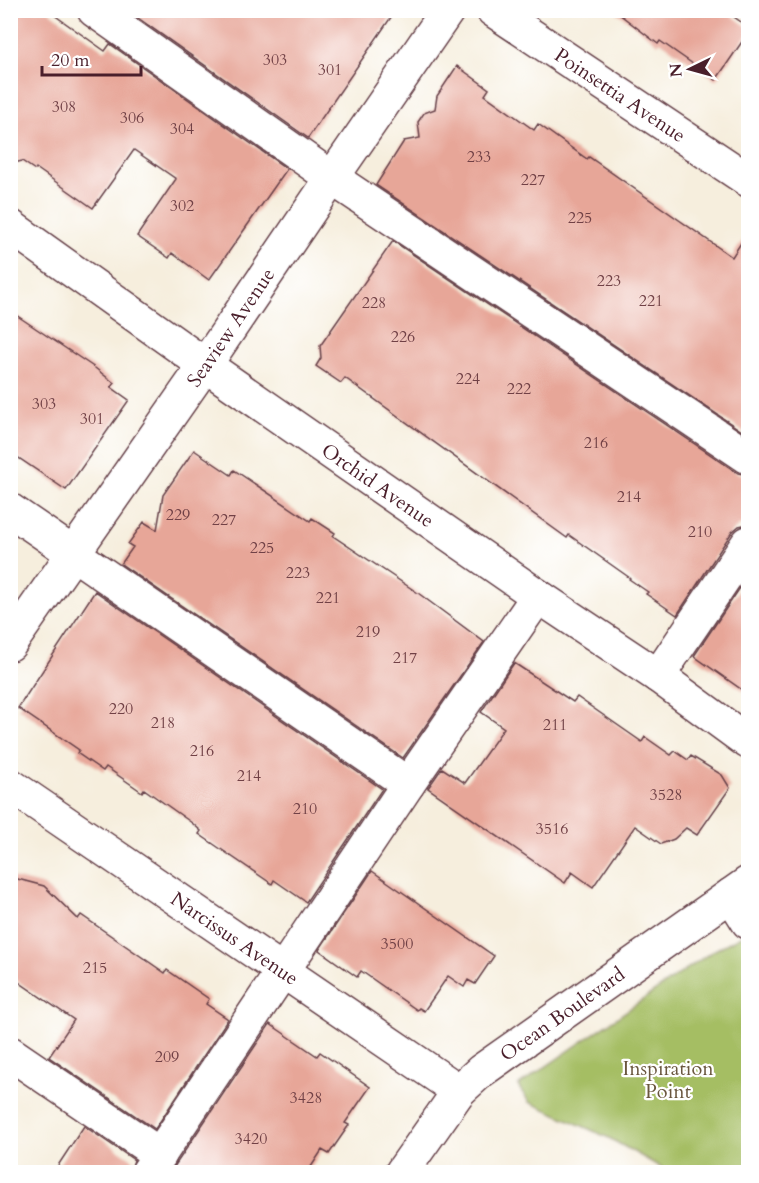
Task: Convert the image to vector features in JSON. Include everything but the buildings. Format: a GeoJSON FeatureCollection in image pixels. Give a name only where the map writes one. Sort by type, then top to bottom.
{"type":"FeatureCollection","features":[{"type":"Feature","properties":{"kind":"street"},"geometry":{"type":"LineString","coordinates":[[94,10],[332,177],[748,457]]}},
{"type":"Feature","properties":{"kind":"street","name":"Seaview Avenue"},"geometry":{"type":"LineString","coordinates":[[10,644],[205,365],[448,10]]}},
{"type":"Feature","properties":{"kind":"street","name":"Poinsettia Avenue"},"geometry":{"type":"LineString","coordinates":[[493,10],[748,180]]}},
{"type":"Feature","properties":{"kind":"street","name":"Orchid Avenue"},"geometry":{"type":"LineString","coordinates":[[10,226],[205,365],[538,596],[658,676],[748,741]]}},
{"type":"Feature","properties":{"kind":"street"},"geometry":{"type":"LineString","coordinates":[[10,510],[408,784]]}},
{"type":"Feature","properties":{"kind":"street"},"geometry":{"type":"LineString","coordinates":[[658,676],[748,543]]}},
{"type":"Feature","properties":{"kind":"street"},"geometry":{"type":"LineString","coordinates":[[10,1053],[154,1164],[408,784],[538,596]]}},
{"type":"Feature","properties":{"kind":"street","name":"Narcissus Avenue"},"geometry":{"type":"LineString","coordinates":[[10,785],[459,1091]]}},
{"type":"Feature","properties":{"kind":"street"},"geometry":{"type":"LineString","coordinates":[[740,889],[748,922]]}},
{"type":"Feature","properties":{"kind":"street","name":"Ocean Boulevard"},"geometry":{"type":"LineString","coordinates":[[402,1173],[459,1091],[481,1071],[740,889]]}},
{"type":"Feature","properties":{"kind":"green space","name":"Inspiration Point"},"geometry":{"type":"Polygon","coordinates":[[[748,932],[748,1172],[669,1172],[609,1138],[529,1102],[518,1086],[713,951],[748,932]]]}}]}
